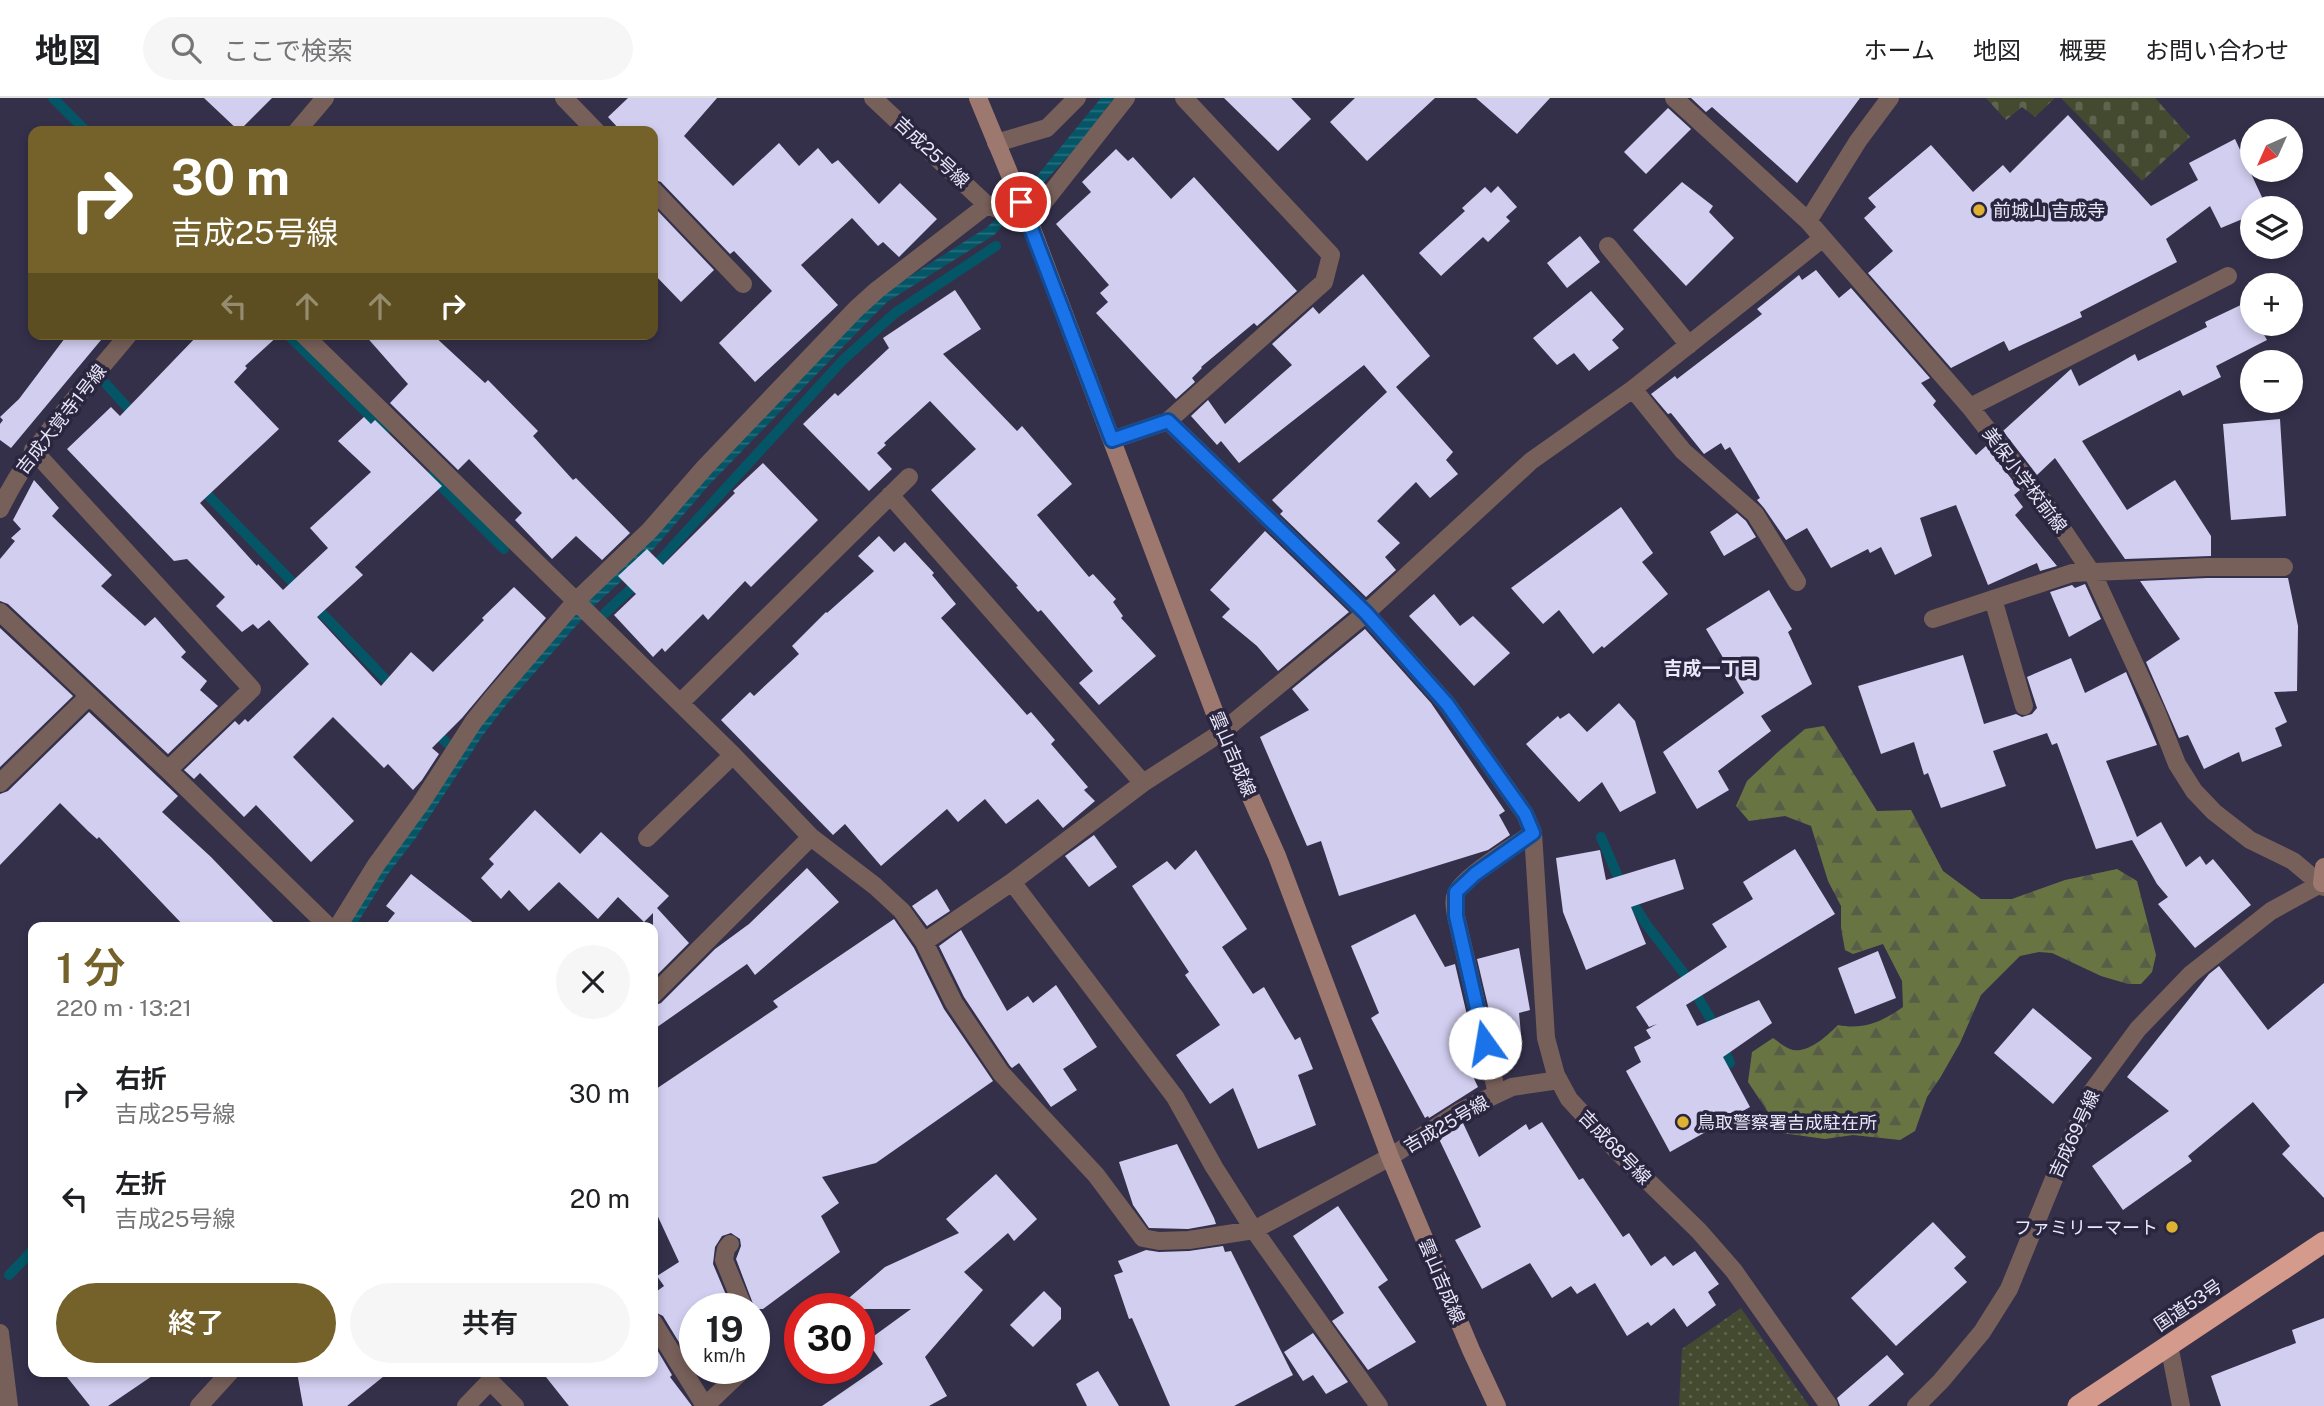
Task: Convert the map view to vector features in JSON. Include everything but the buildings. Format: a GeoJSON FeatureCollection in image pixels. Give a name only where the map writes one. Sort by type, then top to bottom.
{"type":"FeatureCollection","features":[{"type":"Feature","properties":{"kind":"highway","name":"国道53号"},"geometry":{"type":"LineString","coordinates":[[2078,1406],[2324,1242]]}},
{"type":"Feature","properties":{"kind":"street"},"geometry":{"type":"LineString","coordinates":[[564,98],[591,126]]}},
{"type":"Feature","properties":{"kind":"street","name":"吉成25号線"},"geometry":{"type":"LineString","coordinates":[[873,98],[988,205],[1029,221]]}},
{"type":"Feature","properties":{"kind":"street","name":"雲山吉成線"},"geometry":{"type":"LineString","coordinates":[[978,98],[1029,221],[1222,732],[1277,856],[1390,1157],[1497,1406]]}},
{"type":"Feature","properties":{"kind":"street"},"geometry":{"type":"LineString","coordinates":[[996,143],[1047,128],[1077,98]]}},
{"type":"Feature","properties":{"kind":"street"},"geometry":{"type":"LineString","coordinates":[[1029,221],[1126,98]]}},
{"type":"Feature","properties":{"kind":"street"},"geometry":{"type":"LineString","coordinates":[[1112,440],[1168,421],[1324,282],[1331,255],[1184,98]]}},
{"type":"Feature","properties":{"kind":"street","name":"美保小学校前線"},"geometry":{"type":"LineString","coordinates":[[1674,98],[1808,221],[1970,407],[2044,502],[2091,572],[2157,713],[2177,764],[2193,791],[2214,812],[2250,840],[2323,879]]}},
{"type":"Feature","properties":{"kind":"street"},"geometry":{"type":"LineString","coordinates":[[1808,221],[1858,141],[1890,98]]}},
{"type":"Feature","properties":{"kind":"street"},"geometry":{"type":"LineString","coordinates":[[301,126],[324,99]]}},
{"type":"Feature","properties":{"kind":"street"},"geometry":{"type":"LineString","coordinates":[[658,195],[743,284]]}},
{"type":"Feature","properties":{"kind":"street"},"geometry":{"type":"LineString","coordinates":[[341,922],[474,721],[575,602],[650,530],[705,467],[856,309],[988,205]]}},
{"type":"Feature","properties":{"kind":"street"},"geometry":{"type":"LineString","coordinates":[[309,340],[733,755],[811,837],[891,900],[924,942],[1012,882],[1143,783],[1222,732],[1366,613],[1531,461],[1633,389],[1823,239]]}},
{"type":"Feature","properties":{"kind":"street"},"geometry":{"type":"LineString","coordinates":[[1608,246],[1689,345]]}},
{"type":"Feature","properties":{"kind":"street"},"geometry":{"type":"LineString","coordinates":[[1970,407],[2228,276]]}},
{"type":"Feature","properties":{"kind":"street","name":"吉成大覚寺1号線"},"geometry":{"type":"LineString","coordinates":[[0,509],[16,475],[33,450],[124,340]]}},
{"type":"Feature","properties":{"kind":"street"},"geometry":{"type":"LineString","coordinates":[[1633,389],[1683,451],[1755,514],[1797,582]]}},
{"type":"Feature","properties":{"kind":"street"},"geometry":{"type":"LineString","coordinates":[[1168,421],[1366,613],[1447,704],[1525,814],[1533,833]]}},
{"type":"Feature","properties":{"kind":"street"},"geometry":{"type":"LineString","coordinates":[[33,450],[252,689],[168,770]]}},
{"type":"Feature","properties":{"kind":"street"},"geometry":{"type":"LineString","coordinates":[[680,703],[909,477]]}},
{"type":"Feature","properties":{"kind":"street"},"geometry":{"type":"LineString","coordinates":[[890,495],[1143,783]]}},
{"type":"Feature","properties":{"kind":"street"},"geometry":{"type":"LineString","coordinates":[[1933,619],[2073,573],[2207,567],[2284,567]]}},
{"type":"Feature","properties":{"kind":"street"},"geometry":{"type":"LineString","coordinates":[[1993,599],[2024,706]]}},
{"type":"Feature","properties":{"kind":"street"},"geometry":{"type":"LineString","coordinates":[[0,612],[324,922]]}},
{"type":"Feature","properties":{"kind":"street"},"geometry":{"type":"LineString","coordinates":[[0,783],[89,696]]}},
{"type":"Feature","properties":{"kind":"street"},"geometry":{"type":"LineString","coordinates":[[647,838],[733,755]]}},
{"type":"Feature","properties":{"kind":"street","name":"吉成25号線"},"geometry":{"type":"LineString","coordinates":[[924,942],[954,1003],[1001,1073],[1096,1175],[1143,1238],[1159,1241],[1189,1240],[1254,1230],[1390,1157],[1460,1112],[1497,1094],[1456,916],[1456,892],[1466,880],[1533,833]]}},
{"type":"Feature","properties":{"kind":"street","name":"吉成68号線"},"geometry":{"type":"LineString","coordinates":[[1533,833],[1546,1038],[1559,1080],[1569,1099],[1617,1151],[1699,1231],[1734,1271],[1829,1406]]}},
{"type":"Feature","properties":{"kind":"street"},"geometry":{"type":"LineString","coordinates":[[658,990],[811,837]]}},
{"type":"Feature","properties":{"kind":"street","name":"吉成69号線"},"geometry":{"type":"LineString","coordinates":[[1916,1406],[1982,1332],[2009,1289],[2049,1188],[2093,1090],[2138,1029],[2191,974],[2271,911],[2323,879]]}},
{"type":"Feature","properties":{"kind":"street"},"geometry":{"type":"LineString","coordinates":[[1012,882],[1175,1097],[1214,1167],[1254,1230],[1379,1406]]}},
{"type":"Feature","properties":{"kind":"street"},"geometry":{"type":"LineString","coordinates":[[1497,1094],[1512,1087],[1559,1080]]}},
{"type":"Feature","properties":{"kind":"street"},"geometry":{"type":"LineString","coordinates":[[730,1244],[724,1260],[737,1293]]}},
{"type":"Feature","properties":{"kind":"street"},"geometry":{"type":"LineString","coordinates":[[658,1330],[705,1406],[728,1384]]}},
{"type":"Feature","properties":{"kind":"street"},"geometry":{"type":"LineString","coordinates":[[0,1334],[9,1406]]}},
{"type":"Feature","properties":{"kind":"street"},"geometry":{"type":"LineString","coordinates":[[2169,1345],[2181,1406]]}},
{"type":"Feature","properties":{"kind":"street"},"geometry":{"type":"LineString","coordinates":[[199,1406],[225,1377]]}},
{"type":"Feature","properties":{"kind":"street"},"geometry":{"type":"LineString","coordinates":[[466,1406],[490,1381],[515,1406]]}},
{"type":"Feature","properties":{"kind":"green space"},"geometry":{"type":"Polygon","coordinates":[[[1986,98],[2055,98],[2035,117],[2022,107],[2006,120],[1986,98]]]}},
{"type":"Feature","properties":{"kind":"green space"},"geometry":{"type":"Polygon","coordinates":[[[2061,98],[2155,98],[2190,137],[2142,181],[2061,98]]]}},
{"type":"Feature","properties":{"kind":"green space"},"geometry":{"type":"Polygon","coordinates":[[[1824,726],[1877,811],[1911,810],[1943,871],[1981,899],[2012,899],[2065,880],[2117,869],[2137,881],[2156,955],[2152,972],[2141,984],[2128,984],[2101,976],[2052,953],[2039,952],[2020,956],[1981,995],[1960,1043],[1927,1097],[1915,1131],[1900,1140],[1853,1135],[1825,1139],[1782,1133],[1748,1082],[1752,1052],[1773,1038],[1793,1050],[1805,1049],[1838,1025],[1872,1024],[1903,1007],[1902,981],[1883,944],[1853,954],[1845,950],[1841,906],[1828,881],[1811,826],[1785,816],[1749,821],[1736,806],[1747,781],[1779,751],[1805,729],[1824,726]]]}},
{"type":"Feature","properties":{"kind":"green space"},"geometry":{"type":"Polygon","coordinates":[[[1741,1308],[1809,1406],[1679,1406],[1682,1349],[1741,1308]]]}},
{"type":"Feature","properties":{"kind":"water"},"geometry":{"type":"Polygon","coordinates":[[[1101,98],[1114,98],[1075,149],[994,235],[887,302],[709,485],[645,559],[592,608],[483,735],[358,922],[347,922],[480,721],[574,613],[882,294],[986,228],[1027,188],[1101,98]]]}},
{"type":"Feature","properties":{"kind":"waterway"},"geometry":{"type":"LineString","coordinates":[[53,98],[81,126]]}},
{"type":"Feature","properties":{"kind":"waterway"},"geometry":{"type":"LineString","coordinates":[[605,613],[652,569],[843,360],[895,313],[996,246]]}},
{"type":"Feature","properties":{"kind":"waterway"},"geometry":{"type":"LineString","coordinates":[[293,340],[385,431]]}},
{"type":"Feature","properties":{"kind":"waterway"},"geometry":{"type":"LineString","coordinates":[[106,384],[137,418]]}},
{"type":"Feature","properties":{"kind":"waterway"},"geometry":{"type":"LineString","coordinates":[[431,476],[504,549]]}},
{"type":"Feature","properties":{"kind":"waterway"},"geometry":{"type":"LineString","coordinates":[[200,487],[301,591]]}},
{"type":"Feature","properties":{"kind":"waterway"},"geometry":{"type":"LineString","coordinates":[[312,603],[395,689]]}},
{"type":"Feature","properties":{"kind":"waterway"},"geometry":{"type":"LineString","coordinates":[[433,729],[452,748]]}},
{"type":"Feature","properties":{"kind":"waterway"},"geometry":{"type":"LineString","coordinates":[[1601,837],[1622,886],[1646,924],[1683,972],[1710,1018],[1730,1063]]}},
{"type":"Feature","properties":{"kind":"waterway"},"geometry":{"type":"LineString","coordinates":[[9,1275],[28,1255]]}},
{"type":"Feature","properties":{"kind":"place","name":"前城山 吉成寺"},"geometry":{"type":"Point","coordinates":[1979,210]}},
{"type":"Feature","properties":{"kind":"place","name":"鳥取警察署吉成駐在所"},"geometry":{"type":"Point","coordinates":[1683,1122]}},
{"type":"Feature","properties":{"kind":"place","name":"ファミリーマート"},"geometry":{"type":"Point","coordinates":[2172,1227]}},
{"type":"Feature","properties":{"kind":"district","name":"吉成一丁目"},"geometry":{"type":"Point","coordinates":[1711,668]}},
{"type":"Feature","properties":{"kind":"route"},"geometry":{"type":"LineString","coordinates":[[1021,202],[1112,440],[1168,421],[1366,613],[1447,704],[1525,814],[1533,833],[1466,880],[1456,892],[1456,916],[1485,1043]]}}]}
